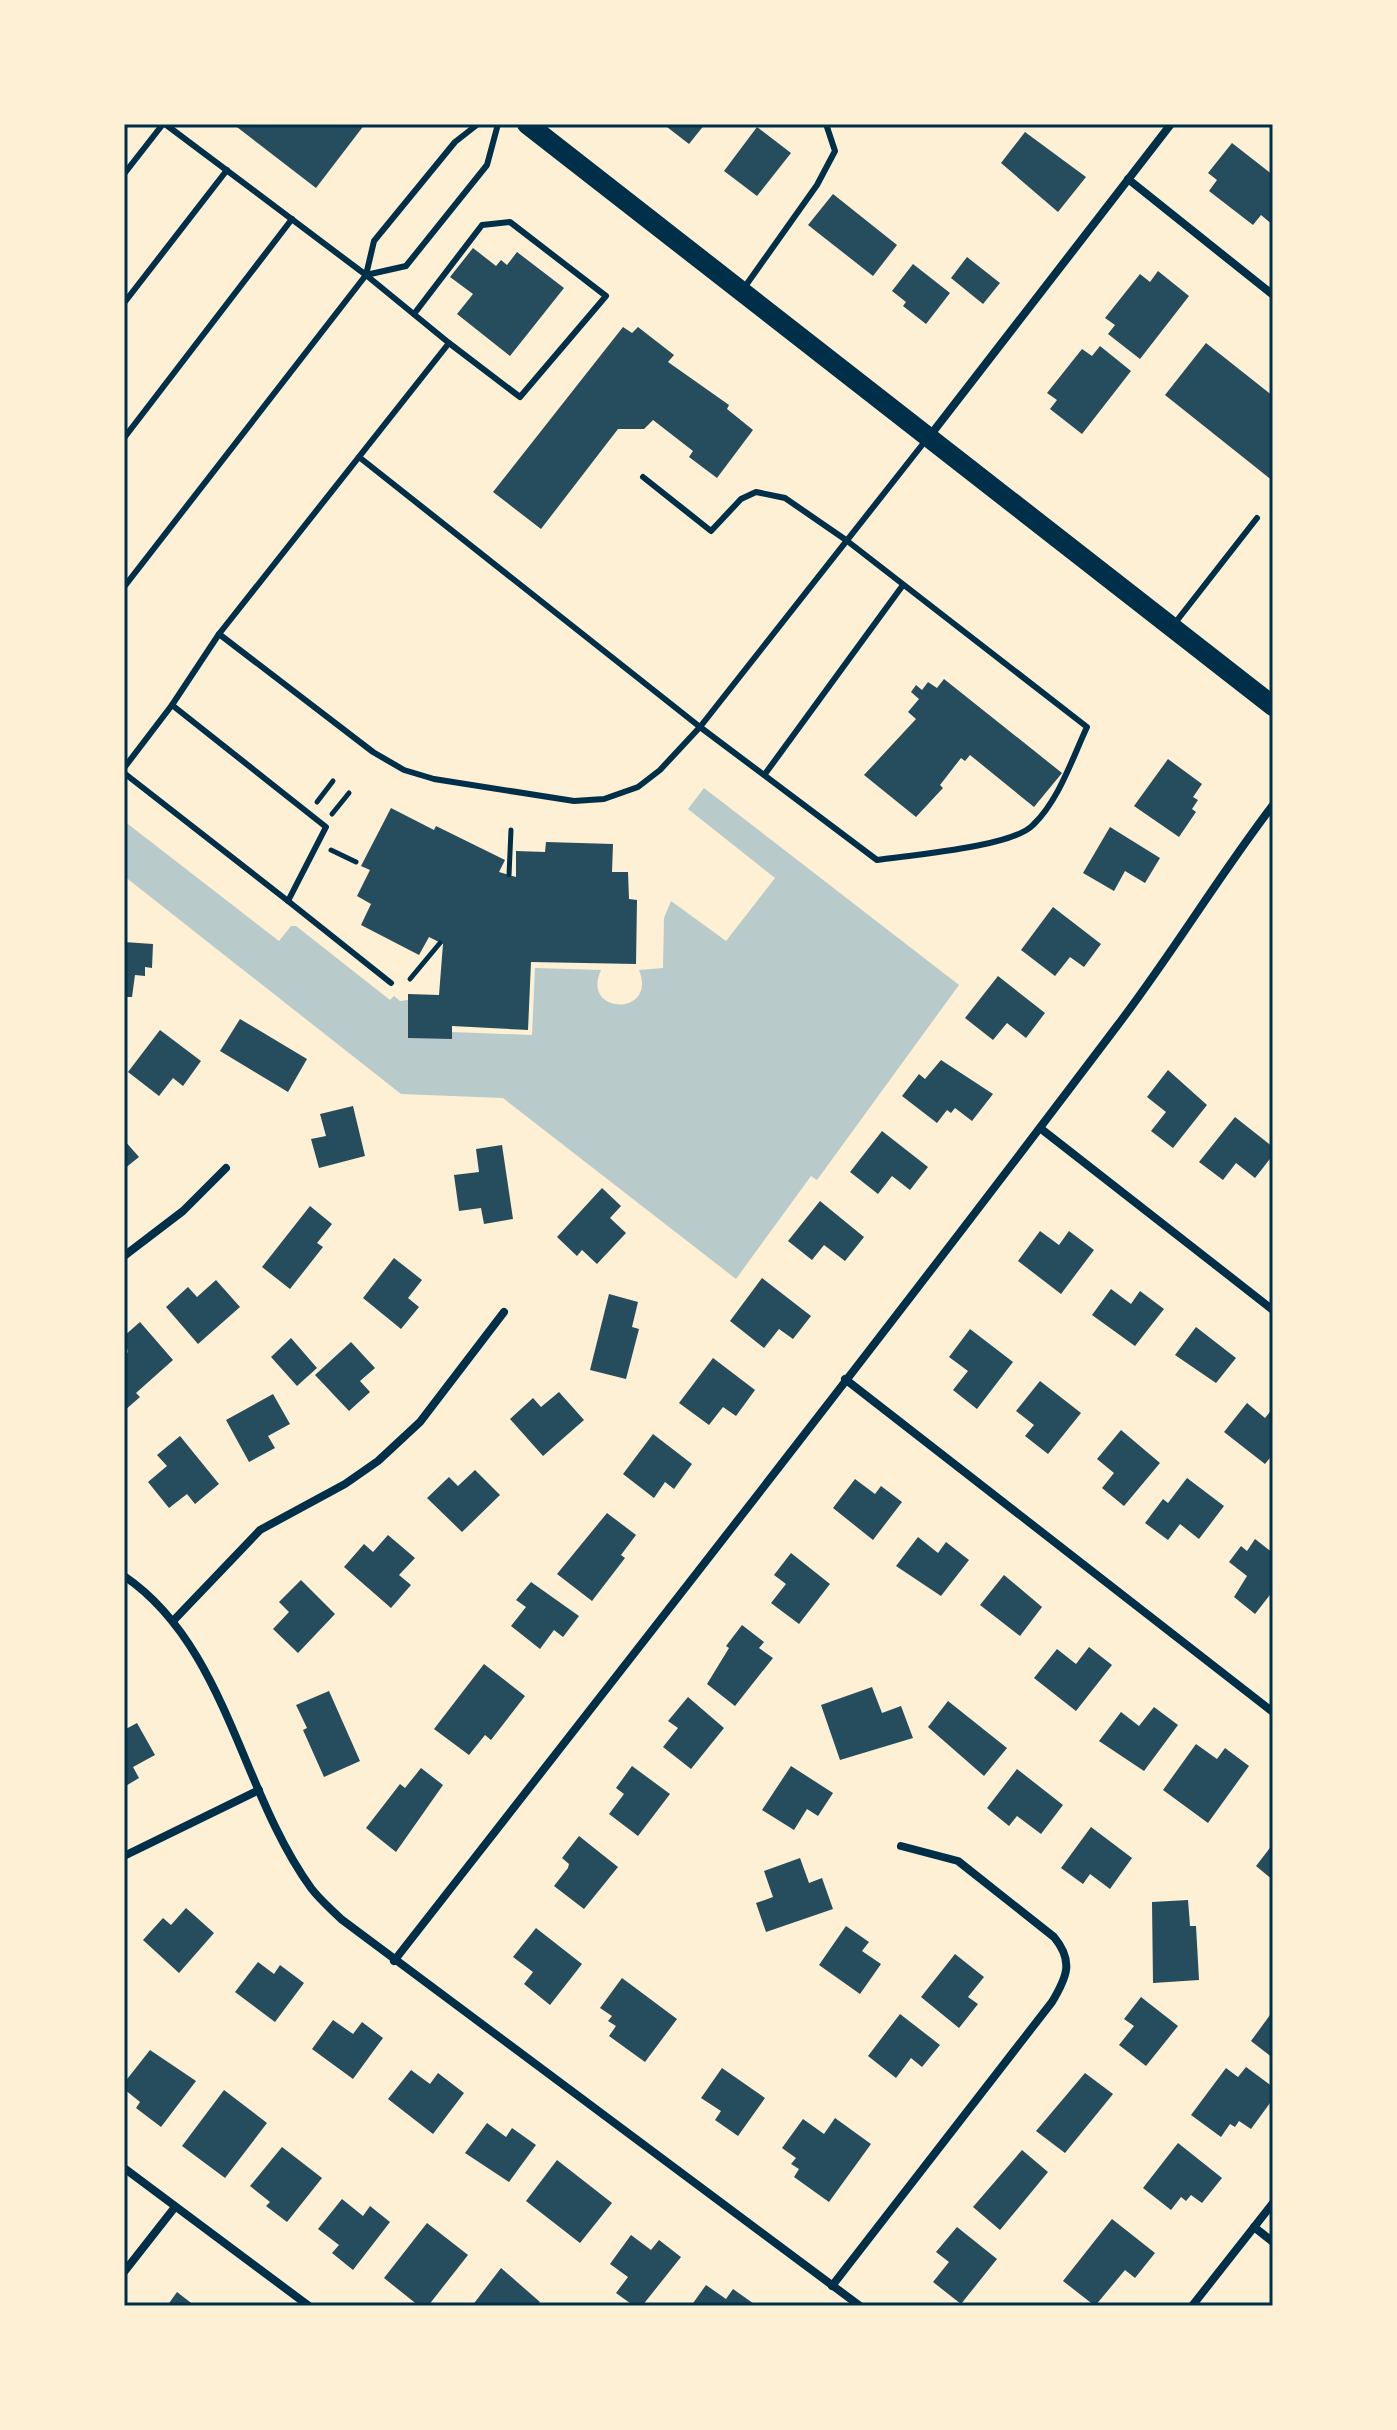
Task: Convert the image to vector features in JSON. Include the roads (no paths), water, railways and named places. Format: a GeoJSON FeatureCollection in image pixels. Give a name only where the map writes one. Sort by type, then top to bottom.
{"type":"FeatureCollection","features":[{"type":"Feature","properties":{"kind":"main road"},"geometry":{"type":"LineString","coordinates":[[527,124],[1273,706]]}},
{"type":"Feature","properties":{"kind":"street"},"geometry":{"type":"LineString","coordinates":[[928,437],[1171,124]]}},
{"type":"Feature","properties":{"kind":"street"},"geometry":{"type":"LineString","coordinates":[[1128,179],[1273,295]]}},
{"type":"Feature","properties":{"kind":"street"},"geometry":{"type":"LineString","coordinates":[[394,1961],[1040,1128],[1152,980],[1216,881],[1273,805]]}},
{"type":"Feature","properties":{"kind":"street"},"geometry":{"type":"LineString","coordinates":[[1040,1128],[1273,1310]]}},
{"type":"Feature","properties":{"kind":"street"},"geometry":{"type":"LineString","coordinates":[[124,1256],[183,1211],[226,1168]]}},
{"type":"Feature","properties":{"kind":"street"},"geometry":{"type":"LineString","coordinates":[[174,1620],[260,1530],[345,1484],[420,1422],[504,1312]]}},
{"type":"Feature","properties":{"kind":"street"},"geometry":{"type":"LineString","coordinates":[[845,1379],[1273,1712]]}},
{"type":"Feature","properties":{"kind":"street"},"geometry":{"type":"LineString","coordinates":[[124,1576],[150,1594],[174,1620],[196,1654],[259,1790],[313,1890],[341,1919],[860,2306]]}},
{"type":"Feature","properties":{"kind":"street"},"geometry":{"type":"LineString","coordinates":[[124,1856],[259,1790]]}},
{"type":"Feature","properties":{"kind":"street"},"geometry":{"type":"LineString","coordinates":[[832,2286],[1052,2002],[1064,1982],[1068,1965],[1065,1951],[1054,1937],[958,1861],[901,1846]]}},
{"type":"Feature","properties":{"kind":"street"},"geometry":{"type":"LineString","coordinates":[[124,2168],[309,2306]]}},
{"type":"Feature","properties":{"kind":"street"},"geometry":{"type":"LineString","coordinates":[[1192,2306],[1273,2203]]}},
{"type":"Feature","properties":{"kind":"street"},"geometry":{"type":"LineString","coordinates":[[124,2272],[175,2207]]}},
{"type":"Feature","properties":{"kind":"street"},"geometry":{"type":"LineString","coordinates":[[1254,2227],[1273,2242]]}},
{"type":"Feature","properties":{"kind":"lane"},"geometry":{"type":"LineString","coordinates":[[124,174],[164,124],[366,275],[449,343],[520,397],[606,296],[510,222],[482,225],[414,314]]}},
{"type":"Feature","properties":{"kind":"lane"},"geometry":{"type":"LineString","coordinates":[[124,587],[366,275],[374,241],[455,142],[478,124]]}},
{"type":"Feature","properties":{"kind":"lane"},"geometry":{"type":"LineString","coordinates":[[366,275],[406,266],[487,165],[498,124]]}},
{"type":"Feature","properties":{"kind":"lane"},"geometry":{"type":"LineString","coordinates":[[742,291],[817,185],[835,151],[826,124]]}},
{"type":"Feature","properties":{"kind":"lane"},"geometry":{"type":"LineString","coordinates":[[124,303],[227,170]]}},
{"type":"Feature","properties":{"kind":"lane"},"geometry":{"type":"LineString","coordinates":[[124,438],[292,219]]}},
{"type":"Feature","properties":{"kind":"lane"},"geometry":{"type":"LineString","coordinates":[[391,983],[124,771],[219,634],[449,343]]}},
{"type":"Feature","properties":{"kind":"lane"},"geometry":{"type":"LineString","coordinates":[[219,634],[373,752],[404,770],[434,779],[574,801],[604,799],[638,787],[660,770],[700,727],[928,437]]}},
{"type":"Feature","properties":{"kind":"lane"},"geometry":{"type":"LineString","coordinates":[[359,457],[700,727],[877,860],[1010,839],[1033,826],[1057,791],[1087,727],[846,540],[785,498],[756,492],[741,499],[711,531],[643,477]]}},
{"type":"Feature","properties":{"kind":"lane"},"geometry":{"type":"LineString","coordinates":[[1173,626],[1257,518]]}},
{"type":"Feature","properties":{"kind":"lane"},"geometry":{"type":"LineString","coordinates":[[765,774],[903,585]]}},
{"type":"Feature","properties":{"kind":"lane"},"geometry":{"type":"LineString","coordinates":[[172,705],[326,827],[288,901]]}}]}
